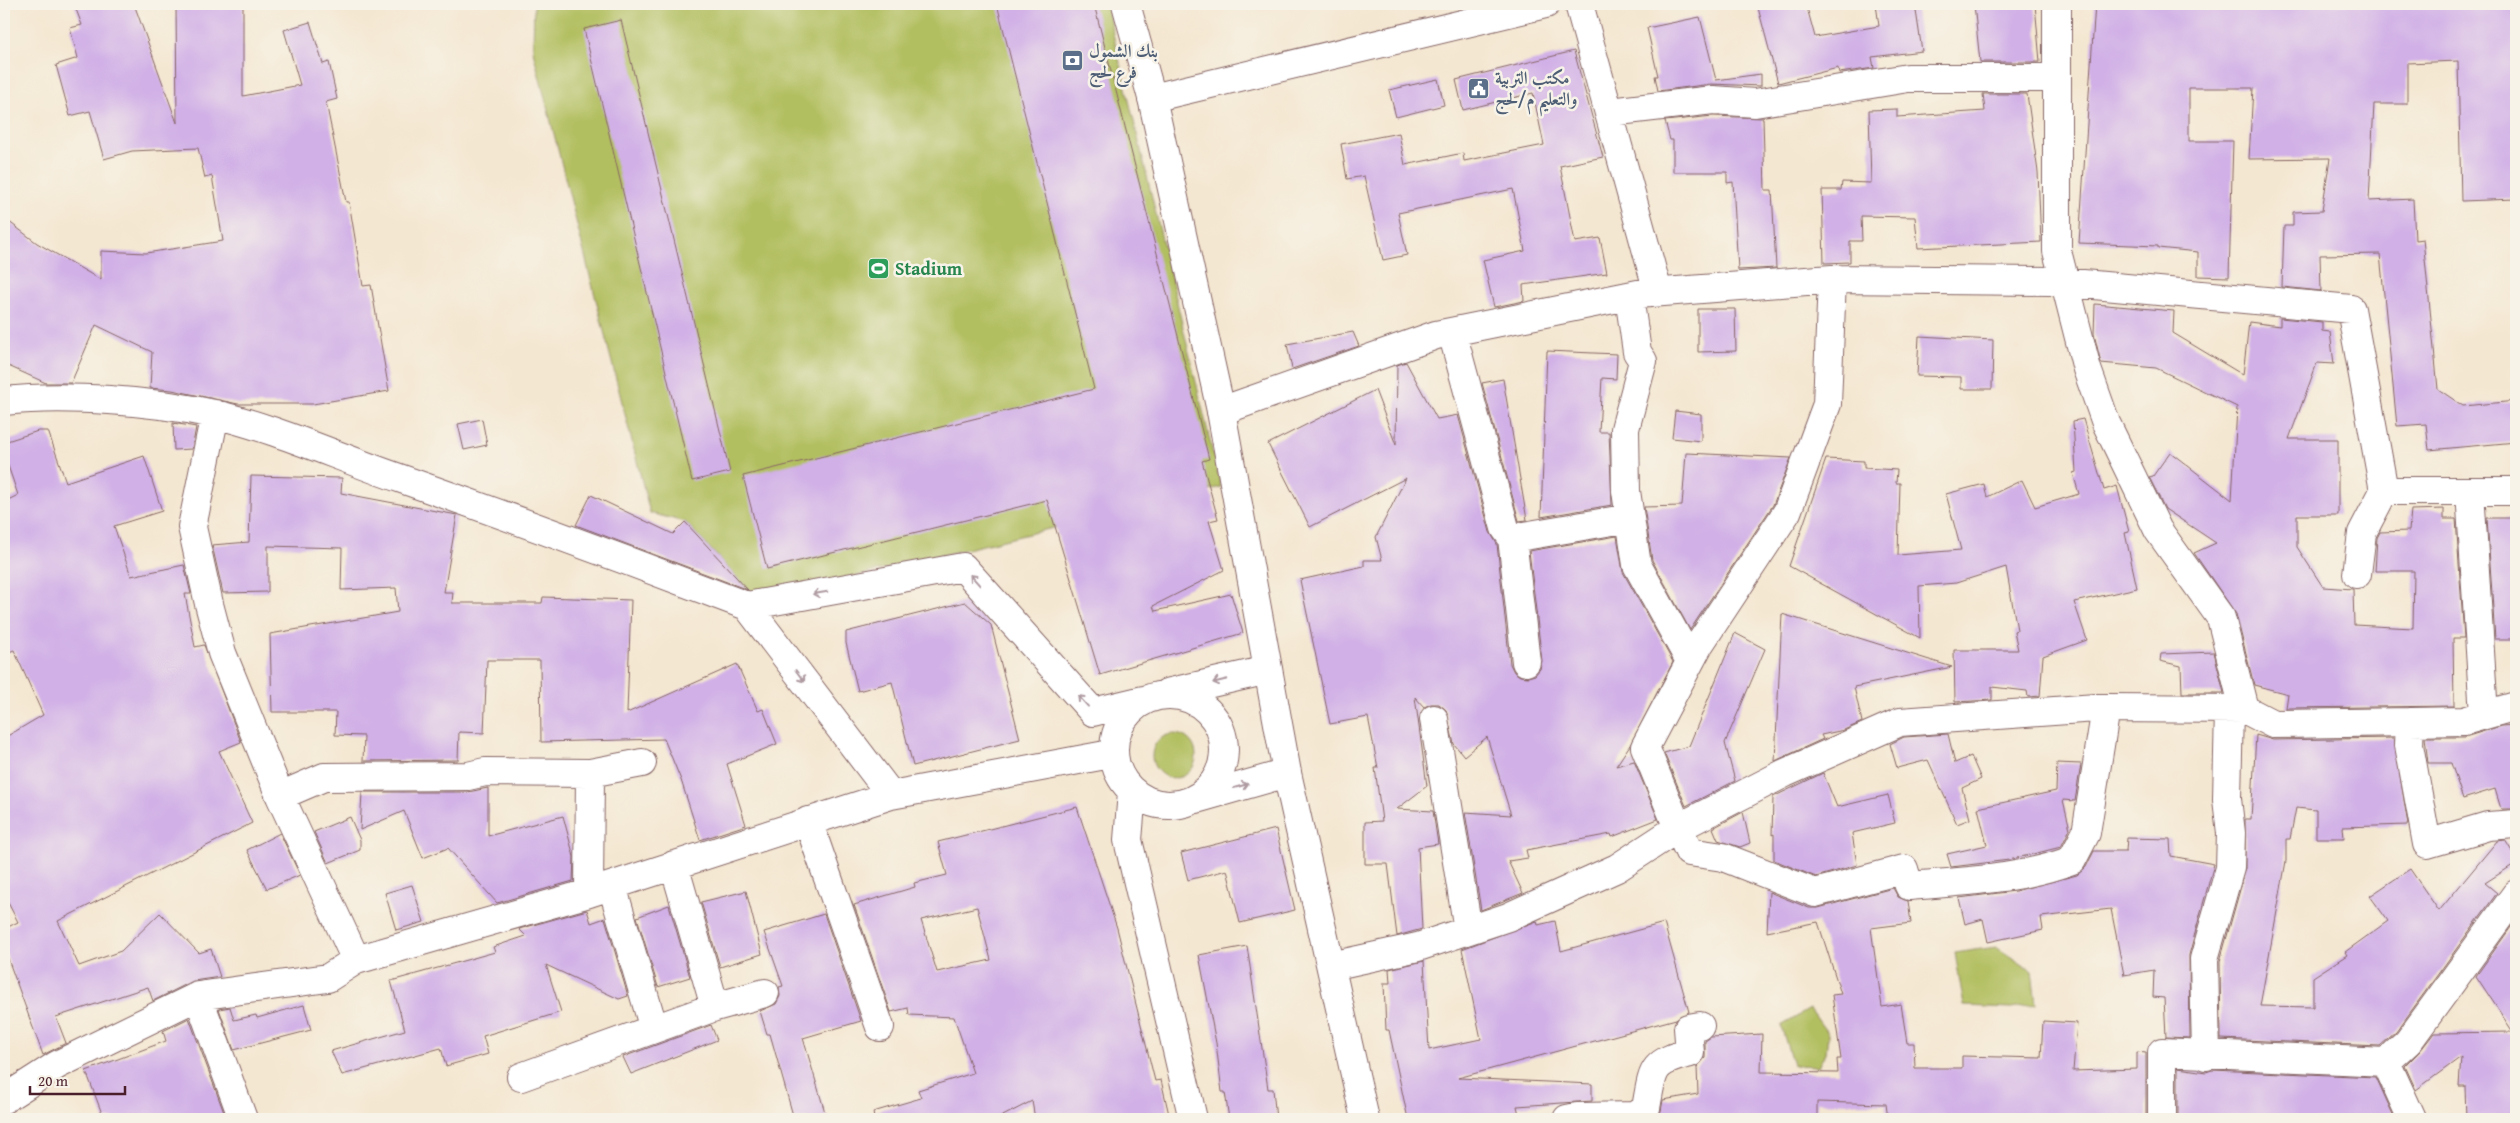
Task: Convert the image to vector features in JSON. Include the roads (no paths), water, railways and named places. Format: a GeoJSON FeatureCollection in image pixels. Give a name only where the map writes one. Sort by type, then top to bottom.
{"type":"FeatureCollection","features":[{"type":"Feature","properties":{"kind":"street"},"geometry":{"type":"LineString","coordinates":[[1126,4],[1152,98],[1221,411],[1287,773],[1365,1119]]}},
{"type":"Feature","properties":{"kind":"street"},"geometry":{"type":"LineString","coordinates":[[1152,98],[1546,4]]}},
{"type":"Feature","properties":{"kind":"street"},"geometry":{"type":"LineString","coordinates":[[1579,4],[1658,292]]}},
{"type":"Feature","properties":{"kind":"street"},"geometry":{"type":"LineString","coordinates":[[2057,4],[2057,251],[2087,368],[2106,423],[2158,530],[2221,618],[2236,709],[2227,799],[2231,833],[2230,868],[2204,959],[2206,1056]]}},
{"type":"Feature","properties":{"kind":"street"},"geometry":{"type":"LineString","coordinates":[[1610,112],[1713,100],[1755,103],[1908,78],[2057,78]]}},
{"type":"Feature","properties":{"kind":"street"},"geometry":{"type":"LineString","coordinates":[[1221,411],[1436,335],[1629,296],[1658,292],[1832,278],[2066,283],[2351,309],[2384,491],[2362,533],[2358,574]]}},
{"type":"Feature","properties":{"kind":"street"},"geometry":{"type":"LineString","coordinates":[[1832,278],[1827,404],[1787,512],[1690,661],[1646,747],[1689,852],[1723,857],[1815,893],[1904,869],[1908,886],[1999,878],[2042,871],[2072,860],[2086,832],[2106,708]]}},
{"type":"Feature","properties":{"kind":"street"},"geometry":{"type":"LineString","coordinates":[[1629,296],[1637,352],[1643,361],[1625,429],[1626,491],[1637,565],[1690,661]]}},
{"type":"Feature","properties":{"kind":"street"},"geometry":{"type":"LineString","coordinates":[[1452,332],[1505,528],[1512,538],[1526,662]]}},
{"type":"Feature","properties":{"kind":"street"},"geometry":{"type":"LineString","coordinates":[[4,401],[87,400],[157,404],[214,414],[285,437],[537,526],[747,606],[963,567],[1093,712],[1268,670]]}},
{"type":"Feature","properties":{"kind":"street"},"geometry":{"type":"LineString","coordinates":[[214,414],[192,526],[209,604],[222,653],[280,796],[356,960]]}},
{"type":"Feature","properties":{"kind":"street"},"geometry":{"type":"LineString","coordinates":[[2384,491],[2516,490]]}},
{"type":"Feature","properties":{"kind":"street"},"geometry":{"type":"LineString","coordinates":[[2470,491],[2484,715]]}},
{"type":"Feature","properties":{"kind":"street"},"geometry":{"type":"LineString","coordinates":[[1512,538],[1630,518]]}},
{"type":"Feature","properties":{"kind":"street"},"geometry":{"type":"LineString","coordinates":[[747,606],[890,795]]}},
{"type":"Feature","properties":{"kind":"street"},"geometry":{"type":"LineString","coordinates":[[1194,800],[1212,786],[1222,767],[1225,745],[1219,724],[1205,707],[1186,697],[1154,697],[1126,713],[1115,733],[1111,754],[1119,775],[1132,792],[1151,803],[1173,806],[1194,800],[1287,773]]}},
{"type":"Feature","properties":{"kind":"street"},"geometry":{"type":"LineString","coordinates":[[1331,966],[1418,947],[1508,917],[1618,868],[1678,828],[1785,773],[1900,722],[2106,708],[2236,709],[2273,724],[2464,721],[2516,706]]}},
{"type":"Feature","properties":{"kind":"street"},"geometry":{"type":"LineString","coordinates":[[1434,719],[1468,930]]}},
{"type":"Feature","properties":{"kind":"street"},"geometry":{"type":"LineString","coordinates":[[2410,722],[2409,745],[2427,844],[2488,826],[2516,824]]}},
{"type":"Feature","properties":{"kind":"street"},"geometry":{"type":"LineString","coordinates":[[4,1099],[57,1065],[198,996],[328,978],[356,960],[600,889],[890,795],[1111,754]]}},
{"type":"Feature","properties":{"kind":"street"},"geometry":{"type":"LineString","coordinates":[[280,796],[324,777],[468,776],[485,772],[590,773],[642,764]]}},
{"type":"Feature","properties":{"kind":"street"},"geometry":{"type":"LineString","coordinates":[[590,773],[600,889],[654,1029]]}},
{"type":"Feature","properties":{"kind":"street"},"geometry":{"type":"LineString","coordinates":[[1132,792],[1128,840],[1192,1119]]}},
{"type":"Feature","properties":{"kind":"street"},"geometry":{"type":"LineString","coordinates":[[808,821],[880,1027]]}},
{"type":"Feature","properties":{"kind":"street"},"geometry":{"type":"LineString","coordinates":[[674,865],[715,1006]]}},
{"type":"Feature","properties":{"kind":"street"},"geometry":{"type":"LineString","coordinates":[[2162,1119],[2162,1052],[2206,1056],[2386,1062],[2408,1042],[2516,894]]}},
{"type":"Feature","properties":{"kind":"street"},"geometry":{"type":"LineString","coordinates":[[521,1077],[715,1006],[766,993]]}},
{"type":"Feature","properties":{"kind":"street"},"geometry":{"type":"LineString","coordinates":[[198,996],[244,1119]]}},
{"type":"Feature","properties":{"kind":"street"},"geometry":{"type":"LineString","coordinates":[[1567,1119],[1646,1114],[1654,1070],[1668,1058],[1690,1053],[1688,1028],[1700,1026]]}},
{"type":"Feature","properties":{"kind":"street"},"geometry":{"type":"LineString","coordinates":[[2386,1062],[2412,1119]]}},
{"type":"Feature","properties":{"kind":"place","name":"بنك الشمول فرع لحج"},"geometry":{"type":"Point","coordinates":[1073,61]}},
{"type":"Feature","properties":{"kind":"place","name":"مكتب التربية والتعليم م/لحج"},"geometry":{"type":"Point","coordinates":[1479,88]}},
{"type":"Feature","properties":{"kind":"place","name":"Stadium"},"geometry":{"type":"Point","coordinates":[879,269]}}]}
